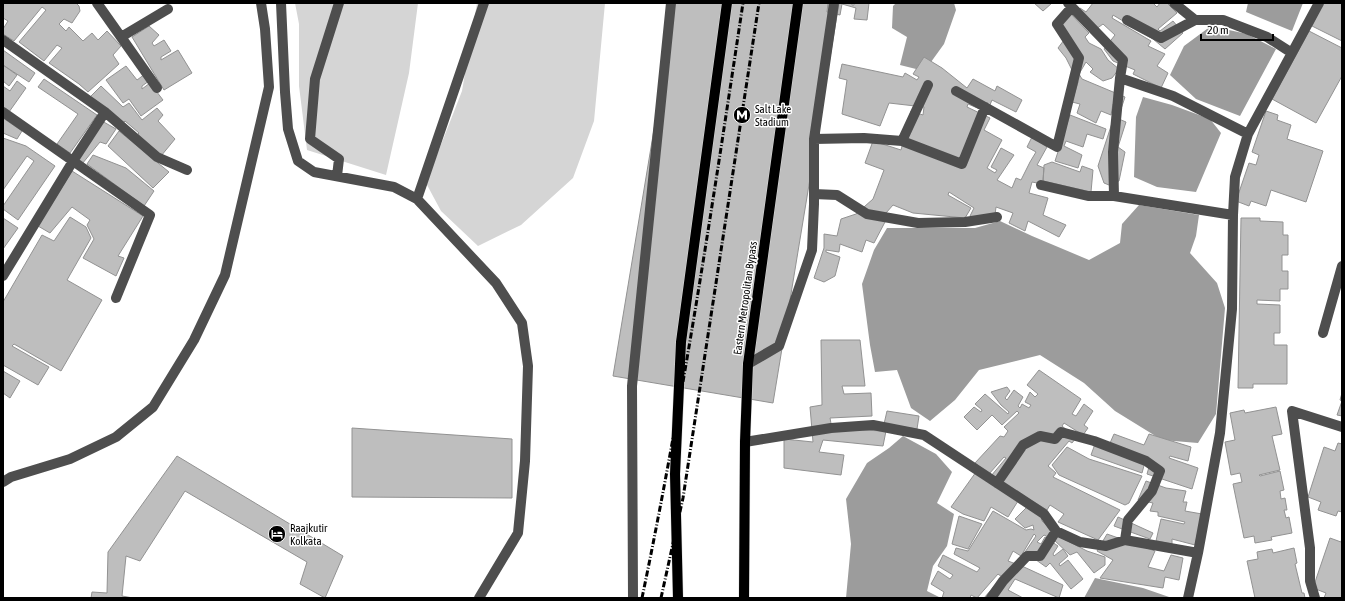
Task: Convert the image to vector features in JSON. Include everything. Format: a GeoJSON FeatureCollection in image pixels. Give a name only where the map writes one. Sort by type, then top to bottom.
{"type":"FeatureCollection","features":[{"type":"Feature","properties":{"kind":"main road"},"geometry":{"type":"LineString","coordinates":[[678,598],[675,474],[681,342],[727,3]]}},
{"type":"Feature","properties":{"kind":"main road","name":"Eastern Metropolitan Bypass"},"geometry":{"type":"LineString","coordinates":[[744,598],[745,442],[748,364],[798,3]]}},
{"type":"Feature","properties":{"kind":"street"},"geometry":{"type":"LineString","coordinates":[[97,3],[157,88]]}},
{"type":"Feature","properties":{"kind":"street"},"geometry":{"type":"LineString","coordinates":[[3,482],[11,477],[70,460],[116,437],[153,407],[194,340],[225,275],[269,87],[265,29],[261,3]]}},
{"type":"Feature","properties":{"kind":"street"},"geometry":{"type":"LineString","coordinates":[[281,3],[288,129],[298,161],[314,172],[394,187],[417,200],[496,283],[522,323],[528,366],[525,461],[518,533],[479,598]]}},
{"type":"Feature","properties":{"kind":"street"},"geometry":{"type":"LineString","coordinates":[[337,176],[339,159],[310,139],[315,79],[339,3]]}},
{"type":"Feature","properties":{"kind":"street"},"geometry":{"type":"LineString","coordinates":[[417,200],[484,3]]}},
{"type":"Feature","properties":{"kind":"street"},"geometry":{"type":"LineString","coordinates":[[633,598],[632,386],[671,3]]}},
{"type":"Feature","properties":{"kind":"street"},"geometry":{"type":"LineString","coordinates":[[748,364],[779,346],[812,250],[814,139],[834,3]]}},
{"type":"Feature","properties":{"kind":"street"},"geometry":{"type":"LineString","coordinates":[[1174,3],[1194,20]]}},
{"type":"Feature","properties":{"kind":"street"},"geometry":{"type":"LineString","coordinates":[[1188,598],[1198,553],[1220,433],[1232,309],[1235,177],[1248,134],[1319,3]]}},
{"type":"Feature","properties":{"kind":"street"},"geometry":{"type":"LineString","coordinates":[[956,91],[1057,147],[1079,58],[1057,24],[1070,5],[1123,60],[1113,152],[1114,196]]}},
{"type":"Feature","properties":{"kind":"street"},"geometry":{"type":"LineString","coordinates":[[121,37],[168,9]]}},
{"type":"Feature","properties":{"kind":"street"},"geometry":{"type":"LineString","coordinates":[[1127,20],[1161,38],[1194,20],[1223,20],[1267,37],[1292,53]]}},
{"type":"Feature","properties":{"kind":"street"},"geometry":{"type":"LineString","coordinates":[[3,40],[104,112],[157,157],[187,170]]}},
{"type":"Feature","properties":{"kind":"street"},"geometry":{"type":"LineString","coordinates":[[1120,78],[1173,96],[1248,134]]}},
{"type":"Feature","properties":{"kind":"street"},"geometry":{"type":"LineString","coordinates":[[902,141],[928,85]]}},
{"type":"Feature","properties":{"kind":"street"},"geometry":{"type":"LineString","coordinates":[[814,139],[864,138],[902,141],[962,164],[985,107]]}},
{"type":"Feature","properties":{"kind":"street"},"geometry":{"type":"LineString","coordinates":[[3,112],[150,215],[116,298]]}},
{"type":"Feature","properties":{"kind":"street"},"geometry":{"type":"LineString","coordinates":[[3,276],[104,112]]}},
{"type":"Feature","properties":{"kind":"street"},"geometry":{"type":"LineString","coordinates":[[1041,185],[1088,196],[1114,196],[1233,215]]}},
{"type":"Feature","properties":{"kind":"street"},"geometry":{"type":"LineString","coordinates":[[814,194],[837,195],[867,214],[918,223],[965,222],[998,217]]}},
{"type":"Feature","properties":{"kind":"street"},"geometry":{"type":"LineString","coordinates":[[1323,333],[1342,266]]}},
{"type":"Feature","properties":{"kind":"street"},"geometry":{"type":"LineString","coordinates":[[1315,598],[1310,582],[1310,548],[1292,411],[1342,427]]}},
{"type":"Feature","properties":{"kind":"street"},"geometry":{"type":"LineString","coordinates":[[745,442],[831,428],[873,425],[924,435],[1044,514],[1056,531],[1080,542],[1106,546],[1125,540],[1198,553]]}},
{"type":"Feature","properties":{"kind":"street"},"geometry":{"type":"LineString","coordinates":[[997,483],[1023,445],[1040,436],[1055,439],[1061,432],[1094,441],[1146,460],[1160,471],[1152,491],[1128,520],[1125,540]]}},
{"type":"Feature","properties":{"kind":"street"},"geometry":{"type":"LineString","coordinates":[[991,598],[1003,581],[1027,556],[1040,556],[1056,531]]}},
{"type":"Feature","properties":{"kind":"shaded area"},"geometry":{"type":"Polygon","coordinates":[[[295,3],[418,3],[409,73],[386,175],[307,150],[299,86],[299,24],[295,3]]]}},
{"type":"Feature","properties":{"kind":"shaded area"},"geometry":{"type":"Polygon","coordinates":[[[477,3],[605,3],[594,121],[573,178],[521,225],[478,246],[441,211],[426,183],[462,91],[477,3]]]}},
{"type":"Feature","properties":{"kind":"shaded area"},"geometry":{"type":"Polygon","coordinates":[[[896,3],[954,3],[956,10],[944,44],[931,62],[916,69],[900,65],[907,37],[892,28],[893,6],[896,3]]]}},
{"type":"Feature","properties":{"kind":"shaded area"},"geometry":{"type":"Polygon","coordinates":[[[1248,3],[1303,3],[1292,31],[1246,12],[1248,3]]]}},
{"type":"Feature","properties":{"kind":"shaded area"},"geometry":{"type":"Polygon","coordinates":[[[1211,26],[1247,34],[1276,49],[1240,116],[1196,99],[1170,75],[1184,46],[1211,26]]]}},
{"type":"Feature","properties":{"kind":"shaded area"},"geometry":{"type":"Polygon","coordinates":[[[1143,97],[1172,105],[1210,119],[1221,133],[1196,192],[1157,187],[1134,177],[1136,117],[1143,97]]]}},
{"type":"Feature","properties":{"kind":"shaded area"},"geometry":{"type":"Polygon","coordinates":[[[1139,205],[1199,215],[1196,236],[1190,253],[1217,283],[1225,308],[1216,414],[1198,443],[1162,440],[1115,411],[1084,383],[1040,355],[979,370],[955,400],[930,421],[911,408],[897,370],[875,372],[862,284],[874,250],[887,228],[975,228],[1000,221],[1089,260],[1120,243],[1122,224],[1139,205]]]}},
{"type":"Feature","properties":{"kind":"shaded area"},"geometry":{"type":"Polygon","coordinates":[[[903,436],[936,454],[952,472],[937,503],[954,514],[947,546],[933,566],[927,591],[939,597],[846,598],[851,544],[846,499],[867,463],[889,448],[903,436]]]}},
{"type":"Feature","properties":{"kind":"shaded area"},"geometry":{"type":"Polygon","coordinates":[[[1095,578],[1143,588],[1172,598],[1084,598],[1095,578]]]}},
{"type":"Feature","properties":{"kind":"building"},"geometry":{"type":"Polygon","coordinates":[[[3,3],[76,3],[79,6],[80,11],[72,23],[64,19],[59,24],[66,31],[69,27],[83,41],[92,33],[98,40],[107,31],[121,46],[113,55],[119,64],[88,92],[49,63],[62,48],[57,45],[44,61],[19,42],[46,10],[42,7],[14,41],[3,34],[3,29],[8,21],[3,18],[3,3]]]}},
{"type":"Feature","properties":{"kind":"building","name":"Salt Lake Stadium"},"geometry":{"type":"Polygon","coordinates":[[[675,3],[839,3],[773,403],[613,376],[675,3]]]}},
{"type":"Feature","properties":{"kind":"building"},"geometry":{"type":"Polygon","coordinates":[[[828,3],[852,3],[852,5],[854,5],[854,3],[869,3],[867,20],[854,19],[856,8],[842,4],[840,15],[827,12],[828,3]]]}},
{"type":"Feature","properties":{"kind":"building"},"geometry":{"type":"Polygon","coordinates":[[[1034,3],[1052,3],[1043,11],[1034,3]]]}},
{"type":"Feature","properties":{"kind":"building"},"geometry":{"type":"Polygon","coordinates":[[[1093,3],[1153,3],[1157,7],[1160,3],[1167,3],[1177,13],[1158,29],[1160,31],[1173,21],[1183,33],[1165,49],[1153,39],[1113,15],[1112,18],[1151,41],[1148,46],[1165,54],[1157,66],[1168,73],[1161,88],[1133,74],[1135,70],[1113,61],[1104,49],[1115,35],[1103,24],[1092,32],[1075,14],[1080,8],[1086,12],[1093,3]]]}},
{"type":"Feature","properties":{"kind":"building"},"geometry":{"type":"Polygon","coordinates":[[[1323,3],[1342,3],[1342,41],[1312,26],[1323,3]]]}},
{"type":"Feature","properties":{"kind":"building"},"geometry":{"type":"Polygon","coordinates":[[[1070,13],[1089,33],[1085,37],[1089,43],[1101,49],[1108,60],[1119,69],[1112,78],[1103,81],[1090,72],[1093,69],[1086,62],[1079,74],[1082,79],[1125,97],[1121,109],[1113,104],[1111,115],[1101,111],[1096,123],[1077,113],[1080,104],[1072,102],[1078,82],[1066,58],[1058,48],[1064,40],[1056,27],[1070,13]]]}},
{"type":"Feature","properties":{"kind":"building"},"geometry":{"type":"Polygon","coordinates":[[[149,26],[159,35],[152,43],[154,46],[164,40],[171,51],[161,57],[161,60],[178,50],[192,73],[164,90],[132,37],[149,26]]]}},
{"type":"Feature","properties":{"kind":"building"},"geometry":{"type":"Polygon","coordinates":[[[1309,31],[1342,48],[1342,76],[1316,123],[1272,99],[1309,31]]]}},
{"type":"Feature","properties":{"kind":"building"},"geometry":{"type":"Polygon","coordinates":[[[3,50],[35,73],[29,82],[3,65],[3,50]]]}},
{"type":"Feature","properties":{"kind":"building"},"geometry":{"type":"Polygon","coordinates":[[[924,57],[942,68],[967,88],[973,79],[995,91],[997,86],[1022,100],[1016,112],[992,100],[987,112],[968,104],[967,107],[990,118],[984,130],[1002,140],[987,168],[995,173],[997,170],[991,167],[1001,148],[1014,155],[997,180],[1012,188],[1016,178],[1021,180],[1036,152],[1027,147],[1032,137],[1047,147],[1037,165],[1044,168],[1043,181],[1057,187],[1032,182],[1029,193],[1048,198],[1043,215],[1066,225],[1059,237],[1028,221],[1025,231],[1009,223],[1013,213],[996,207],[995,215],[974,218],[970,216],[974,208],[949,192],[948,195],[971,208],[965,218],[913,213],[893,205],[886,213],[885,222],[874,243],[866,240],[862,252],[840,244],[839,252],[826,250],[826,252],[840,257],[835,276],[824,282],[814,278],[824,248],[824,234],[837,236],[841,219],[856,214],[873,199],[884,170],[865,163],[873,141],[901,150],[911,111],[923,115],[924,107],[889,103],[880,126],[842,114],[847,80],[839,78],[842,64],[903,77],[905,73],[917,80],[919,77],[913,74],[924,57]]]}},
{"type":"Feature","properties":{"kind":"building"},"geometry":{"type":"Polygon","coordinates":[[[3,65],[17,75],[9,86],[3,81],[3,65]]]}},
{"type":"Feature","properties":{"kind":"building"},"geometry":{"type":"Polygon","coordinates":[[[126,66],[137,80],[145,74],[149,81],[142,86],[142,89],[150,83],[163,100],[141,116],[129,99],[123,103],[106,80],[126,66]]]}},
{"type":"Feature","properties":{"kind":"building"},"geometry":{"type":"Polygon","coordinates":[[[44,79],[97,115],[70,153],[57,144],[78,114],[38,87],[44,79]]]}},
{"type":"Feature","properties":{"kind":"building"},"geometry":{"type":"Polygon","coordinates":[[[17,81],[26,88],[9,112],[3,108],[3,86],[10,91],[17,81]]]}},
{"type":"Feature","properties":{"kind":"building"},"geometry":{"type":"Polygon","coordinates":[[[101,86],[123,107],[129,103],[142,120],[157,108],[163,115],[158,121],[175,139],[161,156],[137,135],[139,133],[125,121],[122,124],[90,97],[101,86]]]}},
{"type":"Feature","properties":{"kind":"building"},"geometry":{"type":"Polygon","coordinates":[[[1266,111],[1278,115],[1277,120],[1291,125],[1287,139],[1323,151],[1306,202],[1271,190],[1266,206],[1251,201],[1249,206],[1236,201],[1249,163],[1256,165],[1259,155],[1252,152],[1266,111]]]}},
{"type":"Feature","properties":{"kind":"building"},"geometry":{"type":"Polygon","coordinates":[[[1070,115],[1106,129],[1103,139],[1087,134],[1083,147],[1066,141],[1064,146],[1082,155],[1078,168],[1055,161],[1070,115]]]}},
{"type":"Feature","properties":{"kind":"building"},"geometry":{"type":"Polygon","coordinates":[[[1114,117],[1126,122],[1118,147],[1125,152],[1119,181],[1109,185],[1104,183],[1098,166],[1114,117]]]}},
{"type":"Feature","properties":{"kind":"building"},"geometry":{"type":"Polygon","coordinates":[[[3,118],[22,131],[17,139],[3,133],[3,118]]]}},
{"type":"Feature","properties":{"kind":"building"},"geometry":{"type":"Polygon","coordinates":[[[102,121],[116,129],[106,144],[100,142],[82,164],[76,159],[102,121]]]}},
{"type":"Feature","properties":{"kind":"building"},"geometry":{"type":"Polygon","coordinates":[[[119,131],[169,172],[153,188],[108,146],[119,131]]]}},
{"type":"Feature","properties":{"kind":"building"},"geometry":{"type":"Polygon","coordinates":[[[3,138],[26,146],[55,166],[18,220],[3,209],[3,206],[34,161],[27,156],[3,190],[3,138]]]}},
{"type":"Feature","properties":{"kind":"building"},"geometry":{"type":"Polygon","coordinates":[[[93,155],[126,168],[154,191],[144,206],[87,164],[93,155]]]}},
{"type":"Feature","properties":{"kind":"building"},"geometry":{"type":"Polygon","coordinates":[[[1052,162],[1080,172],[1082,166],[1093,170],[1091,192],[1043,181],[1044,165],[1052,162]]]}},
{"type":"Feature","properties":{"kind":"building"},"geometry":{"type":"Polygon","coordinates":[[[72,171],[143,216],[118,256],[124,258],[116,276],[83,258],[94,239],[87,225],[90,220],[72,207],[50,233],[38,226],[72,171]]]}},
{"type":"Feature","properties":{"kind":"building"},"geometry":{"type":"Polygon","coordinates":[[[70,217],[86,227],[91,238],[67,280],[102,300],[61,371],[14,344],[12,346],[49,367],[38,385],[3,365],[3,302],[42,235],[54,241],[70,217]]]}},
{"type":"Feature","properties":{"kind":"building"},"geometry":{"type":"Polygon","coordinates":[[[3,218],[18,228],[3,249],[3,218]]]}},
{"type":"Feature","properties":{"kind":"building"},"geometry":{"type":"Polygon","coordinates":[[[1241,218],[1260,218],[1260,221],[1283,222],[1283,235],[1288,235],[1288,255],[1282,255],[1282,271],[1288,271],[1288,289],[1280,289],[1280,301],[1257,300],[1257,304],[1280,305],[1280,333],[1274,333],[1274,345],[1287,345],[1287,384],[1253,384],[1253,388],[1238,388],[1241,218]]]}},
{"type":"Feature","properties":{"kind":"building"},"geometry":{"type":"Polygon","coordinates":[[[821,340],[860,340],[865,386],[842,386],[844,394],[871,393],[872,416],[830,418],[832,429],[886,431],[883,446],[823,440],[819,452],[844,455],[841,475],[784,468],[784,439],[813,442],[810,407],[822,405],[821,340]]]}},
{"type":"Feature","properties":{"kind":"building"},"geometry":{"type":"Polygon","coordinates":[[[1039,370],[1081,399],[1072,414],[1076,416],[1084,404],[1093,411],[1084,425],[1088,428],[1083,435],[1064,423],[1062,426],[1076,438],[1072,443],[1069,441],[1048,466],[1056,473],[1053,477],[1120,510],[1098,540],[1058,522],[1064,514],[1050,505],[1047,510],[991,476],[1006,458],[1004,457],[989,474],[975,463],[1000,436],[1004,437],[1008,431],[1004,427],[1019,413],[1017,411],[1002,425],[992,415],[977,430],[964,417],[974,407],[981,412],[982,410],[975,404],[985,394],[1008,414],[1009,412],[1001,405],[991,392],[1007,387],[1010,391],[1005,398],[1007,400],[1014,390],[1023,397],[1018,406],[1020,408],[1022,404],[1029,408],[1031,405],[1025,402],[1030,392],[1035,397],[1038,394],[1027,385],[1039,370]]]}},
{"type":"Feature","properties":{"kind":"building"},"geometry":{"type":"Polygon","coordinates":[[[3,371],[20,381],[10,398],[3,393],[3,371]]]}},
{"type":"Feature","properties":{"kind":"building"},"geometry":{"type":"Polygon","coordinates":[[[1342,401],[1342,416],[1337,415],[1342,401]]]}},
{"type":"Feature","properties":{"kind":"building"},"geometry":{"type":"Polygon","coordinates":[[[1276,407],[1282,434],[1272,436],[1280,470],[1259,475],[1280,471],[1284,490],[1280,491],[1281,499],[1285,498],[1287,510],[1284,510],[1286,518],[1289,517],[1292,533],[1271,537],[1272,540],[1255,543],[1254,536],[1244,538],[1233,484],[1242,482],[1240,473],[1231,475],[1225,442],[1235,440],[1230,413],[1244,410],[1245,413],[1276,407]]]}},
{"type":"Feature","properties":{"kind":"building"},"geometry":{"type":"Polygon","coordinates":[[[887,411],[919,416],[917,429],[884,424],[887,411]]]}},
{"type":"Feature","properties":{"kind":"building"},"geometry":{"type":"Polygon","coordinates":[[[352,428],[512,439],[512,498],[352,497],[352,428]]]}},
{"type":"Feature","properties":{"kind":"building"},"geometry":{"type":"Polygon","coordinates":[[[1114,434],[1144,445],[1149,434],[1191,447],[1188,461],[1170,456],[1169,458],[1198,468],[1192,489],[1147,474],[1151,460],[1110,443],[1114,434]]]}},
{"type":"Feature","properties":{"kind":"building"},"geometry":{"type":"Polygon","coordinates":[[[1338,443],[1342,444],[1342,512],[1338,511],[1336,516],[1318,510],[1321,502],[1308,497],[1324,447],[1335,451],[1338,443]]]}},
{"type":"Feature","properties":{"kind":"building"},"geometry":{"type":"Polygon","coordinates":[[[1095,444],[1145,462],[1142,473],[1091,455],[1095,444]]]}},
{"type":"Feature","properties":{"kind":"building"},"geometry":{"type":"Polygon","coordinates":[[[1067,447],[1089,459],[1142,476],[1129,503],[1125,505],[1059,475],[1052,465],[1067,447]]]}},
{"type":"Feature","properties":{"kind":"building"},"geometry":{"type":"Polygon","coordinates":[[[177,456],[343,556],[325,598],[300,584],[307,562],[185,491],[140,561],[126,556],[122,596],[133,598],[91,598],[92,592],[107,593],[108,552],[177,456]]]}},
{"type":"Feature","properties":{"kind":"building"},"geometry":{"type":"Polygon","coordinates":[[[976,472],[1018,501],[1008,517],[991,507],[984,521],[963,514],[951,507],[976,472]]]}},
{"type":"Feature","properties":{"kind":"building"},"geometry":{"type":"Polygon","coordinates":[[[1146,481],[1166,488],[1186,491],[1183,502],[1187,502],[1185,511],[1202,514],[1195,545],[1172,539],[1172,544],[1156,541],[1161,519],[1184,524],[1185,522],[1158,516],[1158,512],[1150,511],[1153,503],[1138,500],[1146,481]]]}},
{"type":"Feature","properties":{"kind":"building"},"geometry":{"type":"Polygon","coordinates":[[[1027,507],[1041,515],[1042,521],[1060,537],[1087,551],[1105,557],[1105,565],[1094,573],[1077,552],[1070,555],[1054,540],[1044,535],[1037,542],[1041,544],[1045,537],[1058,546],[1053,554],[1054,556],[1063,549],[1068,556],[1059,564],[1060,566],[1068,560],[1083,579],[1071,589],[1050,563],[1046,567],[1025,552],[1036,536],[1034,534],[1021,556],[1013,551],[1008,561],[1063,585],[1059,598],[1015,579],[1008,590],[1023,598],[984,598],[1002,577],[998,574],[977,598],[971,595],[970,598],[942,598],[944,592],[931,584],[938,571],[950,579],[953,575],[938,566],[943,555],[977,572],[980,568],[954,554],[956,548],[968,551],[993,511],[1026,530],[1034,530],[1033,525],[1025,528],[1015,519],[1027,507]]]}},
{"type":"Feature","properties":{"kind":"building"},"geometry":{"type":"Polygon","coordinates":[[[959,516],[982,524],[968,549],[952,544],[959,516]]]}},
{"type":"Feature","properties":{"kind":"building"},"geometry":{"type":"Polygon","coordinates":[[[1118,517],[1153,533],[1150,539],[1114,526],[1118,517]]]}},
{"type":"Feature","properties":{"kind":"building"},"geometry":{"type":"Polygon","coordinates":[[[1107,534],[1155,551],[1148,567],[1164,571],[1171,555],[1183,558],[1179,580],[1165,577],[1163,588],[1100,578],[1113,560],[1097,551],[1107,534]]]}},
{"type":"Feature","properties":{"kind":"building"},"geometry":{"type":"Polygon","coordinates":[[[1330,538],[1341,542],[1342,538],[1342,598],[1324,598],[1326,593],[1313,588],[1330,538]]]}},
{"type":"Feature","properties":{"kind":"building"},"geometry":{"type":"Polygon","coordinates":[[[1294,548],[1297,563],[1295,564],[1302,593],[1304,593],[1305,598],[1255,598],[1247,561],[1258,559],[1257,552],[1272,549],[1273,553],[1294,548]]]}},
{"type":"Feature","properties":{"kind":"railway"},"geometry":{"type":"LineString","coordinates":[[642,598],[684,376],[709,227],[743,3]]}},
{"type":"Feature","properties":{"kind":"railway"},"geometry":{"type":"LineString","coordinates":[[661,598],[683,498],[759,3]]}},
{"type":"Feature","properties":{"kind":"place","name":"Salt Lake Stadium"},"geometry":{"type":"Point","coordinates":[742,115]}},
{"type":"Feature","properties":{"kind":"place","name":"Raajkutir Kolkata"},"geometry":{"type":"Point","coordinates":[277,534]}}]}
